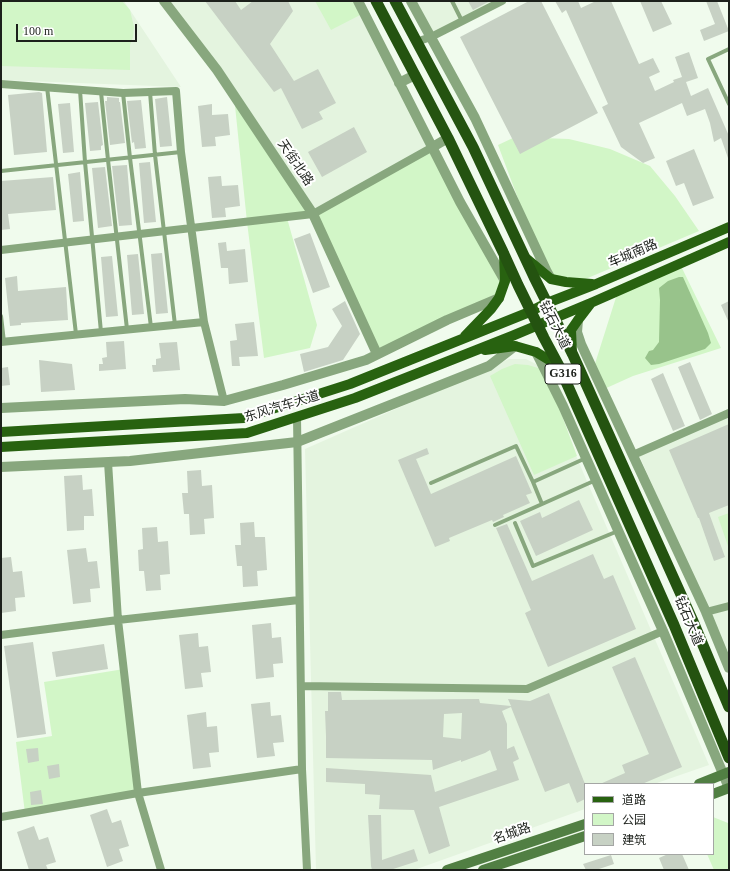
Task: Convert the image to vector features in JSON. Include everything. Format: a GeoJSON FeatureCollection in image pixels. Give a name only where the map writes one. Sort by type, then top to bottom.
{"type":"FeatureCollection","features":[{"type":"Feature","properties":{"kind":"highway","name":"钻石大道"},"geometry":{"type":"LineString","coordinates":[[376,1],[448,138],[504,252],[537,325],[559,366],[674,625],[729,758]]}},
{"type":"Feature","properties":{"kind":"highway","name":"钻石大道"},"geometry":{"type":"LineString","coordinates":[[395,1],[475,152],[572,355],[692,619],[729,707]]}},
{"type":"Feature","properties":{"kind":"main road","name":"车城南路"},"geometry":{"type":"LineString","coordinates":[[547,303],[596,284],[729,226]]}},
{"type":"Feature","properties":{"kind":"main road"},"geometry":{"type":"LineString","coordinates":[[554,318],[729,242]]}},
{"type":"Feature","properties":{"kind":"main road"},"geometry":{"type":"LineString","coordinates":[[463,339],[491,309],[499,298],[505,281],[504,252]]}},
{"type":"Feature","properties":{"kind":"main road"},"geometry":{"type":"LineString","coordinates":[[526,260],[551,279],[566,282],[596,284]]}},
{"type":"Feature","properties":{"kind":"main road"},"geometry":{"type":"LineString","coordinates":[[572,355],[571,330],[593,302]]}},
{"type":"Feature","properties":{"kind":"main road","name":"东风汽车大道"},"geometry":{"type":"LineString","coordinates":[[1,432],[244,418],[350,384],[463,339],[547,303]]}},
{"type":"Feature","properties":{"kind":"main road","name":"东风汽车大道"},"geometry":{"type":"LineString","coordinates":[[1,447],[247,432],[355,398],[554,318]]}},
{"type":"Feature","properties":{"kind":"main road"},"geometry":{"type":"LineString","coordinates":[[472,352],[515,346],[536,352],[559,366]]}},
{"type":"Feature","properties":{"kind":"main road"},"geometry":{"type":"LineString","coordinates":[[701,783],[726,773]]}},
{"type":"Feature","properties":{"kind":"main road"},"geometry":{"type":"LineString","coordinates":[[714,794],[729,788]]}},
{"type":"Feature","properties":{"kind":"main road","name":"名城路"},"geometry":{"type":"LineString","coordinates":[[448,870],[584,824]]}},
{"type":"Feature","properties":{"kind":"main road","name":"名城路"},"geometry":{"type":"LineString","coordinates":[[483,870],[584,836]]}},
{"type":"Feature","properties":{"kind":"street","name":"天街北路"},"geometry":{"type":"LineString","coordinates":[[164,1],[217,70],[313,214],[377,354]]}},
{"type":"Feature","properties":{"kind":"street"},"geometry":{"type":"LineString","coordinates":[[358,1],[431,148],[505,281]]}},
{"type":"Feature","properties":{"kind":"street"},"geometry":{"type":"LineString","coordinates":[[411,1],[479,127],[551,279]]}},
{"type":"Feature","properties":{"kind":"street"},"geometry":{"type":"LineString","coordinates":[[416,42],[431,37],[502,1]]}},
{"type":"Feature","properties":{"kind":"street"},"geometry":{"type":"LineString","coordinates":[[399,83],[415,75]]}},
{"type":"Feature","properties":{"kind":"street"},"geometry":{"type":"LineString","coordinates":[[1,84],[123,92],[176,91],[181,152],[204,322],[224,401]]}},
{"type":"Feature","properties":{"kind":"street"},"geometry":{"type":"LineString","coordinates":[[475,152],[479,127]]}},
{"type":"Feature","properties":{"kind":"street"},"geometry":{"type":"LineString","coordinates":[[1,250],[313,214],[448,138]]}},
{"type":"Feature","properties":{"kind":"street"},"geometry":{"type":"LineString","coordinates":[[1,408],[185,399],[224,401],[366,360],[447,320],[499,298]]}},
{"type":"Feature","properties":{"kind":"street"},"geometry":{"type":"LineString","coordinates":[[578,320],[577,332],[581,344],[706,612],[729,668]]}},
{"type":"Feature","properties":{"kind":"street"},"geometry":{"type":"LineString","coordinates":[[2,342],[204,322]]}},
{"type":"Feature","properties":{"kind":"street"},"geometry":{"type":"LineString","coordinates":[[1,467],[138,460],[297,442],[489,366],[515,346]]}},
{"type":"Feature","properties":{"kind":"street"},"geometry":{"type":"LineString","coordinates":[[536,352],[563,406],[726,773],[729,788]]}},
{"type":"Feature","properties":{"kind":"street"},"geometry":{"type":"LineString","coordinates":[[633,455],[729,413]]}},
{"type":"Feature","properties":{"kind":"street"},"geometry":{"type":"LineString","coordinates":[[297,417],[302,769],[307,870]]}},
{"type":"Feature","properties":{"kind":"street"},"geometry":{"type":"LineString","coordinates":[[108,462],[118,620],[138,793],[161,870]]}},
{"type":"Feature","properties":{"kind":"street"},"geometry":{"type":"LineString","coordinates":[[603,464],[617,527]]}},
{"type":"Feature","properties":{"kind":"street"},"geometry":{"type":"LineString","coordinates":[[1,635],[118,620],[300,600]]}},
{"type":"Feature","properties":{"kind":"street"},"geometry":{"type":"LineString","coordinates":[[692,619],[706,612],[729,606]]}},
{"type":"Feature","properties":{"kind":"street"},"geometry":{"type":"LineString","coordinates":[[301,686],[527,689],[663,632],[674,625]]}},
{"type":"Feature","properties":{"kind":"street"},"geometry":{"type":"LineString","coordinates":[[1,817],[138,793],[302,769]]}},
{"type":"Feature","properties":{"kind":"lane"},"geometry":{"type":"LineString","coordinates":[[452,1],[462,21]]}},
{"type":"Feature","properties":{"kind":"lane"},"geometry":{"type":"LineString","coordinates":[[729,49],[708,59],[729,104]]}},
{"type":"Feature","properties":{"kind":"lane"},"geometry":{"type":"LineString","coordinates":[[47,87],[76,335]]}},
{"type":"Feature","properties":{"kind":"lane"},"geometry":{"type":"LineString","coordinates":[[80,89],[85,162],[101,332]]}},
{"type":"Feature","properties":{"kind":"lane"},"geometry":{"type":"LineString","coordinates":[[101,91],[127,330]]}},
{"type":"Feature","properties":{"kind":"lane"},"geometry":{"type":"LineString","coordinates":[[123,92],[151,327]]}},
{"type":"Feature","properties":{"kind":"lane"},"geometry":{"type":"LineString","coordinates":[[150,92],[155,155],[175,325]]}},
{"type":"Feature","properties":{"kind":"lane"},"geometry":{"type":"LineString","coordinates":[[1,171],[181,152]]}},
{"type":"Feature","properties":{"kind":"lane"},"geometry":{"type":"LineString","coordinates":[[1,316],[2,342]]}},
{"type":"Feature","properties":{"kind":"lane"},"geometry":{"type":"LineString","coordinates":[[431,483],[516,446],[542,504]]}},
{"type":"Feature","properties":{"kind":"lane"},"geometry":{"type":"LineString","coordinates":[[533,482],[586,458]]}},
{"type":"Feature","properties":{"kind":"lane"},"geometry":{"type":"LineString","coordinates":[[495,525],[596,480]]}},
{"type":"Feature","properties":{"kind":"lane"},"geometry":{"type":"LineString","coordinates":[[515,523],[532,566],[617,527]]}},
{"type":"Feature","properties":{"kind":"shaded area"},"geometry":{"type":"Polygon","coordinates":[[[1,1],[124,1],[181,87],[1,80],[1,1]]]}},
{"type":"Feature","properties":{"kind":"shaded area"},"geometry":{"type":"Polygon","coordinates":[[[164,1],[358,1],[431,148],[313,214],[164,1]]]}},
{"type":"Feature","properties":{"kind":"shaded area"},"geometry":{"type":"Polygon","coordinates":[[[411,1],[502,1],[431,37],[411,1]]]}},
{"type":"Feature","properties":{"kind":"shaded area"},"geometry":{"type":"Polygon","coordinates":[[[509,359],[526,359],[538,365],[709,765],[657,783],[584,783],[584,809],[414,870],[316,870],[305,449],[509,359]]]}},
{"type":"Feature","properties":{"kind":"shaded area"},"geometry":{"type":"Polygon","coordinates":[[[729,416],[729,660],[639,455],[729,416]]]}},
{"type":"Feature","properties":{"kind":"green space"},"geometry":{"type":"Polygon","coordinates":[[[1,1],[122,1],[130,10],[134,27],[130,45],[130,70],[1,66],[1,1]]]}},
{"type":"Feature","properties":{"kind":"green space"},"geometry":{"type":"Polygon","coordinates":[[[315,1],[358,1],[364,13],[331,30],[315,1]]]}},
{"type":"Feature","properties":{"kind":"green space"},"geometry":{"type":"Polygon","coordinates":[[[234,96],[313,214],[287,218],[317,325],[310,348],[264,358],[247,222],[234,96]]]}},
{"type":"Feature","properties":{"kind":"green space"},"geometry":{"type":"Polygon","coordinates":[[[515,137],[569,139],[610,149],[650,166],[675,196],[699,231],[576,283],[551,279],[541,260],[498,145],[515,137]]]}},
{"type":"Feature","properties":{"kind":"green space"},"geometry":{"type":"Polygon","coordinates":[[[431,148],[505,281],[499,298],[377,354],[313,214],[431,148]]]}},
{"type":"Feature","properties":{"kind":"green space"},"geometry":{"type":"Polygon","coordinates":[[[680,264],[721,348],[633,376],[602,390],[593,370],[618,291],[680,264]]]}},
{"type":"Feature","properties":{"kind":"green space"},"geometry":{"type":"Polygon","coordinates":[[[683,277],[711,343],[705,349],[659,364],[651,365],[645,358],[649,351],[653,350],[659,342],[659,288],[668,281],[683,277]]]}},
{"type":"Feature","properties":{"kind":"green space"},"geometry":{"type":"Polygon","coordinates":[[[515,364],[528,365],[545,370],[577,456],[534,475],[490,376],[515,364]]]}},
{"type":"Feature","properties":{"kind":"green space"},"geometry":{"type":"Polygon","coordinates":[[[729,513],[729,549],[718,517],[729,513]]]}},
{"type":"Feature","properties":{"kind":"green space"},"geometry":{"type":"Polygon","coordinates":[[[124,669],[138,793],[25,813],[16,742],[52,736],[44,682],[124,669]]]}},
{"type":"Feature","properties":{"kind":"green space"},"geometry":{"type":"Polygon","coordinates":[[[714,817],[728,823],[729,825],[729,870],[714,870],[707,855],[714,855],[714,817]]]}},
{"type":"Feature","properties":{"kind":"building"},"geometry":{"type":"Polygon","coordinates":[[[205,1],[235,1],[241,10],[253,1],[288,1],[293,11],[270,44],[294,81],[318,69],[336,103],[319,112],[323,119],[302,129],[281,88],[274,92],[205,1]]]}},
{"type":"Feature","properties":{"kind":"building"},"geometry":{"type":"Polygon","coordinates":[[[468,1],[490,1],[473,10],[468,1]]]}},
{"type":"Feature","properties":{"kind":"building"},"geometry":{"type":"Polygon","coordinates":[[[529,1],[541,1],[598,113],[520,154],[460,37],[529,1]]]}},
{"type":"Feature","properties":{"kind":"building"},"geometry":{"type":"Polygon","coordinates":[[[555,1],[578,1],[581,8],[596,1],[611,1],[639,64],[653,58],[660,72],[649,77],[655,91],[674,82],[673,80],[682,77],[675,57],[689,52],[698,78],[686,82],[691,96],[708,88],[729,136],[729,158],[721,138],[714,142],[705,109],[687,116],[682,103],[639,123],[655,158],[643,163],[621,147],[602,107],[608,104],[566,10],[562,13],[555,1]]]}},
{"type":"Feature","properties":{"kind":"building"},"geometry":{"type":"Polygon","coordinates":[[[640,1],[661,1],[672,24],[653,32],[640,1]]]}},
{"type":"Feature","properties":{"kind":"building"},"geometry":{"type":"Polygon","coordinates":[[[706,1],[717,1],[729,31],[704,41],[700,30],[715,24],[706,1]]]}},
{"type":"Feature","properties":{"kind":"building"},"geometry":{"type":"Polygon","coordinates":[[[42,93],[47,152],[14,155],[8,95],[42,93]]]}},
{"type":"Feature","properties":{"kind":"building"},"geometry":{"type":"Polygon","coordinates":[[[107,97],[119,98],[125,143],[110,145],[105,101],[107,101],[107,97]]]}},
{"type":"Feature","properties":{"kind":"building"},"geometry":{"type":"Polygon","coordinates":[[[167,97],[172,146],[160,147],[155,99],[167,97]]]}},
{"type":"Feature","properties":{"kind":"building"},"geometry":{"type":"Polygon","coordinates":[[[141,100],[146,148],[135,149],[134,142],[132,143],[127,101],[141,100]]]}},
{"type":"Feature","properties":{"kind":"building"},"geometry":{"type":"Polygon","coordinates":[[[98,102],[103,145],[101,146],[101,150],[90,151],[85,103],[98,102]]]}},
{"type":"Feature","properties":{"kind":"building"},"geometry":{"type":"Polygon","coordinates":[[[70,103],[74,152],[63,153],[58,104],[70,103]]]}},
{"type":"Feature","properties":{"kind":"building"},"geometry":{"type":"Polygon","coordinates":[[[212,104],[212,115],[228,114],[230,135],[215,137],[216,146],[202,147],[198,106],[212,104]]]}},
{"type":"Feature","properties":{"kind":"building"},"geometry":{"type":"Polygon","coordinates":[[[354,127],[367,152],[322,177],[308,152],[354,127]]]}},
{"type":"Feature","properties":{"kind":"building"},"geometry":{"type":"Polygon","coordinates":[[[694,149],[714,198],[693,206],[684,183],[676,186],[666,161],[694,149]]]}},
{"type":"Feature","properties":{"kind":"building"},"geometry":{"type":"Polygon","coordinates":[[[150,162],[156,222],[144,223],[139,163],[150,162]]]}},
{"type":"Feature","properties":{"kind":"building"},"geometry":{"type":"Polygon","coordinates":[[[127,165],[132,225],[119,226],[112,166],[127,165]]]}},
{"type":"Feature","properties":{"kind":"building"},"geometry":{"type":"Polygon","coordinates":[[[105,167],[112,226],[98,228],[92,168],[105,167]]]}},
{"type":"Feature","properties":{"kind":"building"},"geometry":{"type":"Polygon","coordinates":[[[80,172],[84,221],[73,222],[68,174],[80,172]]]}},
{"type":"Feature","properties":{"kind":"building"},"geometry":{"type":"Polygon","coordinates":[[[221,176],[222,186],[238,185],[240,206],[225,208],[226,217],[212,218],[208,177],[221,176]]]}},
{"type":"Feature","properties":{"kind":"building"},"geometry":{"type":"Polygon","coordinates":[[[53,177],[56,210],[8,214],[10,229],[1,230],[1,181],[53,177]]]}},
{"type":"Feature","properties":{"kind":"building"},"geometry":{"type":"Polygon","coordinates":[[[310,233],[330,287],[313,293],[294,239],[310,233]]]}},
{"type":"Feature","properties":{"kind":"building"},"geometry":{"type":"Polygon","coordinates":[[[226,242],[227,251],[245,249],[248,282],[229,284],[228,268],[221,268],[218,243],[226,242]]]}},
{"type":"Feature","properties":{"kind":"building"},"geometry":{"type":"Polygon","coordinates":[[[162,253],[168,313],[156,314],[151,254],[162,253]]]}},
{"type":"Feature","properties":{"kind":"building"},"geometry":{"type":"Polygon","coordinates":[[[138,254],[144,314],[132,315],[127,255],[138,254]]]}},
{"type":"Feature","properties":{"kind":"building"},"geometry":{"type":"Polygon","coordinates":[[[112,256],[118,316],[106,317],[101,257],[112,256]]]}},
{"type":"Feature","properties":{"kind":"building"},"geometry":{"type":"Polygon","coordinates":[[[17,276],[18,291],[66,287],[68,320],[21,323],[21,325],[10,326],[5,278],[17,276]]]}},
{"type":"Feature","properties":{"kind":"building"},"geometry":{"type":"Polygon","coordinates":[[[345,301],[360,334],[343,360],[304,372],[300,354],[328,347],[342,326],[332,309],[345,301]]]}},
{"type":"Feature","properties":{"kind":"building"},"geometry":{"type":"Polygon","coordinates":[[[729,301],[729,323],[721,305],[729,301]]]}},
{"type":"Feature","properties":{"kind":"building"},"geometry":{"type":"Polygon","coordinates":[[[254,322],[258,356],[239,357],[240,366],[232,366],[230,341],[237,340],[235,324],[254,322]]]}},
{"type":"Feature","properties":{"kind":"building"},"geometry":{"type":"Polygon","coordinates":[[[124,341],[126,369],[99,371],[99,364],[103,364],[102,358],[107,357],[106,342],[124,341]]]}},
{"type":"Feature","properties":{"kind":"building"},"geometry":{"type":"Polygon","coordinates":[[[177,342],[180,370],[153,372],[152,365],[156,365],[156,359],[161,358],[159,343],[177,342]]]}},
{"type":"Feature","properties":{"kind":"building"},"geometry":{"type":"Polygon","coordinates":[[[39,360],[72,364],[75,390],[41,392],[39,360]]]}},
{"type":"Feature","properties":{"kind":"building"},"geometry":{"type":"Polygon","coordinates":[[[690,362],[712,414],[700,420],[678,367],[690,362]]]}},
{"type":"Feature","properties":{"kind":"building"},"geometry":{"type":"Polygon","coordinates":[[[8,367],[10,385],[1,386],[1,368],[8,367]]]}},
{"type":"Feature","properties":{"kind":"building"},"geometry":{"type":"Polygon","coordinates":[[[663,373],[685,426],[673,431],[651,379],[663,373]]]}},
{"type":"Feature","properties":{"kind":"building"},"geometry":{"type":"Polygon","coordinates":[[[729,424],[729,505],[709,513],[725,557],[714,561],[699,518],[669,450],[729,424]]]}},
{"type":"Feature","properties":{"kind":"building"},"geometry":{"type":"Polygon","coordinates":[[[427,448],[429,454],[416,459],[431,494],[516,456],[532,493],[526,495],[530,503],[503,515],[504,517],[493,522],[492,520],[449,538],[450,541],[435,547],[398,460],[427,448]]]}},
{"type":"Feature","properties":{"kind":"building"},"geometry":{"type":"Polygon","coordinates":[[[201,470],[202,486],[212,485],[214,518],[204,519],[205,534],[190,535],[189,514],[184,514],[182,493],[188,493],[187,471],[201,470]]]}},
{"type":"Feature","properties":{"kind":"building"},"geometry":{"type":"Polygon","coordinates":[[[82,475],[83,490],[92,489],[94,516],[84,516],[84,530],[67,531],[64,476],[82,475]]]}},
{"type":"Feature","properties":{"kind":"building"},"geometry":{"type":"Polygon","coordinates":[[[579,500],[593,530],[536,556],[520,521],[540,512],[542,518],[579,500]]]}},
{"type":"Feature","properties":{"kind":"building"},"geometry":{"type":"Polygon","coordinates":[[[254,522],[255,537],[265,537],[267,570],[257,571],[258,586],[243,587],[242,566],[237,566],[235,545],[241,545],[240,523],[254,522]]]}},
{"type":"Feature","properties":{"kind":"building"},"geometry":{"type":"Polygon","coordinates":[[[507,524],[532,581],[593,554],[604,579],[613,575],[636,629],[548,667],[525,613],[531,610],[496,528],[507,524]]]}},
{"type":"Feature","properties":{"kind":"building"},"geometry":{"type":"Polygon","coordinates":[[[157,527],[158,542],[168,541],[170,574],[160,575],[161,590],[146,591],[144,571],[139,571],[138,550],[143,549],[142,528],[157,527]]]}},
{"type":"Feature","properties":{"kind":"building"},"geometry":{"type":"Polygon","coordinates":[[[86,548],[88,562],[97,561],[100,588],[90,589],[91,602],[73,604],[67,550],[86,548]]]}},
{"type":"Feature","properties":{"kind":"building"},"geometry":{"type":"Polygon","coordinates":[[[11,557],[13,572],[22,571],[25,597],[15,598],[16,611],[1,613],[1,558],[11,557]]]}},
{"type":"Feature","properties":{"kind":"building"},"geometry":{"type":"Polygon","coordinates":[[[271,623],[272,638],[281,637],[283,663],[273,664],[274,677],[256,679],[252,625],[271,623]]]}},
{"type":"Feature","properties":{"kind":"building"},"geometry":{"type":"Polygon","coordinates":[[[198,633],[199,647],[208,646],[211,672],[201,673],[203,687],[185,689],[179,635],[198,633]]]}},
{"type":"Feature","properties":{"kind":"building"},"geometry":{"type":"Polygon","coordinates":[[[33,642],[46,734],[17,738],[4,646],[33,642]]]}},
{"type":"Feature","properties":{"kind":"building"},"geometry":{"type":"Polygon","coordinates":[[[104,644],[108,669],[56,677],[52,652],[104,644]]]}},
{"type":"Feature","properties":{"kind":"building"},"geometry":{"type":"Polygon","coordinates":[[[635,657],[682,767],[644,783],[602,783],[625,773],[622,765],[649,754],[612,667],[635,657]]]}},
{"type":"Feature","properties":{"kind":"building"},"geometry":{"type":"Polygon","coordinates":[[[328,692],[341,692],[342,700],[479,699],[480,703],[511,706],[508,699],[530,701],[549,693],[585,783],[584,800],[577,803],[569,783],[545,792],[511,707],[502,711],[507,724],[507,749],[514,746],[519,759],[513,762],[519,780],[439,807],[450,846],[429,854],[414,810],[379,809],[380,795],[365,794],[365,784],[326,782],[326,768],[431,775],[435,792],[497,770],[490,750],[461,762],[461,760],[433,770],[432,760],[326,758],[325,711],[328,711],[328,692]],[[462,713],[444,714],[443,737],[461,739],[462,713]]]}},
{"type":"Feature","properties":{"kind":"building"},"geometry":{"type":"Polygon","coordinates":[[[270,702],[271,716],[281,715],[284,742],[273,743],[275,756],[257,758],[251,704],[270,702]]]}},
{"type":"Feature","properties":{"kind":"building"},"geometry":{"type":"Polygon","coordinates":[[[206,712],[207,727],[217,726],[219,752],[209,753],[211,767],[193,769],[187,715],[206,712]]]}},
{"type":"Feature","properties":{"kind":"building"},"geometry":{"type":"Polygon","coordinates":[[[38,748],[39,761],[28,763],[26,749],[38,748]]]}},
{"type":"Feature","properties":{"kind":"building"},"geometry":{"type":"Polygon","coordinates":[[[59,764],[60,777],[49,779],[47,766],[59,764]]]}},
{"type":"Feature","properties":{"kind":"building"},"geometry":{"type":"Polygon","coordinates":[[[41,790],[43,804],[31,805],[30,792],[41,790]]]}},
{"type":"Feature","properties":{"kind":"building"},"geometry":{"type":"Polygon","coordinates":[[[107,809],[112,823],[121,820],[129,846],[119,849],[123,861],[107,867],[90,815],[107,809]]]}},
{"type":"Feature","properties":{"kind":"building"},"geometry":{"type":"Polygon","coordinates":[[[368,815],[381,815],[382,860],[414,849],[418,861],[390,870],[372,870],[368,815]]]}},
{"type":"Feature","properties":{"kind":"building"},"geometry":{"type":"Polygon","coordinates":[[[34,826],[39,840],[48,837],[56,862],[46,865],[48,870],[29,870],[17,832],[34,826]]]}},
{"type":"Feature","properties":{"kind":"building"},"geometry":{"type":"Polygon","coordinates":[[[611,855],[614,864],[596,870],[586,870],[583,864],[611,855]]]}},
{"type":"Feature","properties":{"kind":"building"},"geometry":{"type":"Polygon","coordinates":[[[666,855],[682,855],[689,870],[664,870],[659,858],[666,855]]]}}]}
